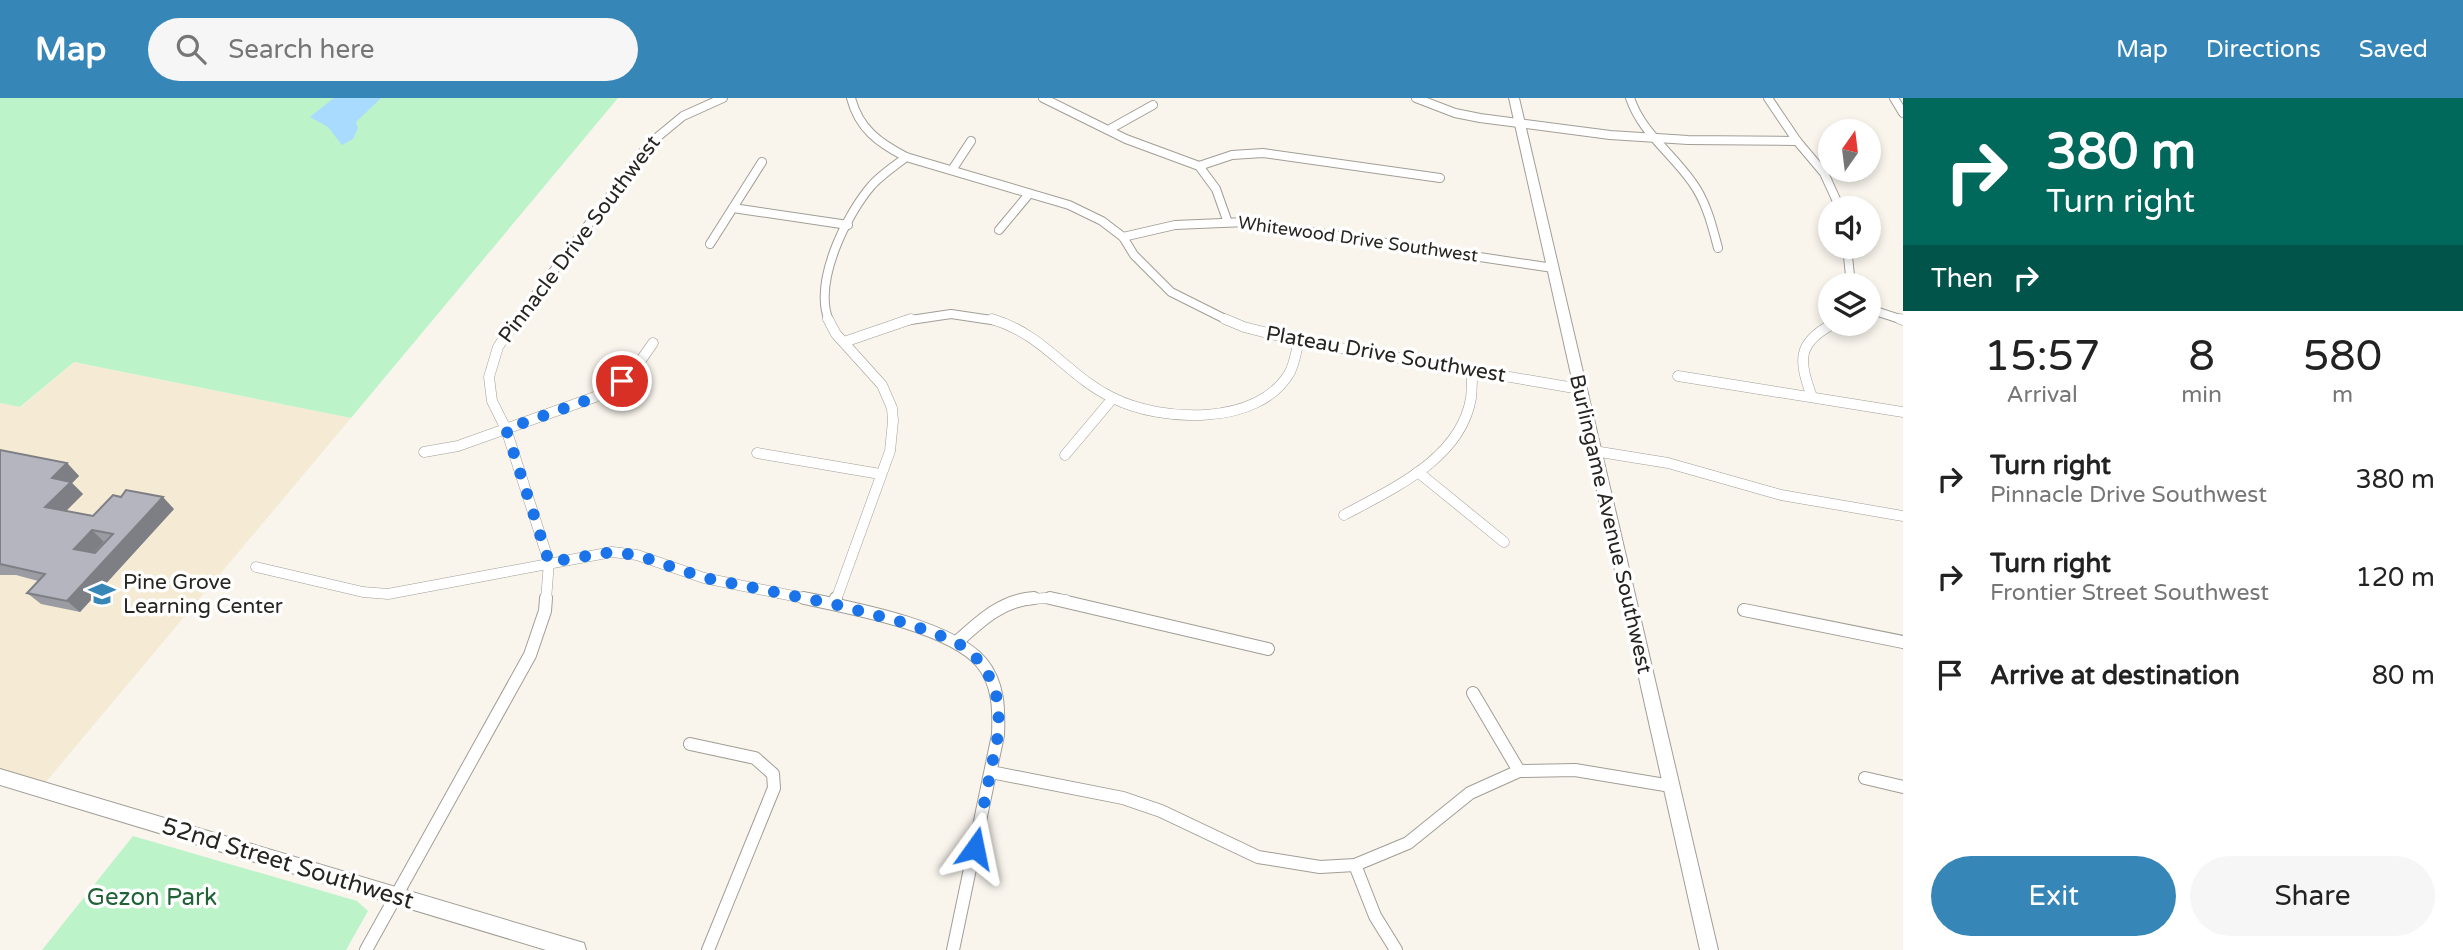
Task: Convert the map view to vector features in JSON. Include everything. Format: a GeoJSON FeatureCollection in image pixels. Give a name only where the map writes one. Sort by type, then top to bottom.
{"type":"FeatureCollection","features":[{"type":"Feature","properties":{"kind":"street","name":"Pinnacle Drive Southwest"},"geometry":{"type":"LineString","coordinates":[[366,950],[530,654],[545,611],[549,562],[506,429],[492,401],[489,377],[498,347],[537,291],[657,135],[684,113],[723,98]]}},
{"type":"Feature","properties":{"kind":"street","name":"Plateau Drive Southwest"},"geometry":{"type":"LineString","coordinates":[[851,98],[857,119],[865,131],[883,145],[906,157],[1089,214],[1123,237],[1146,268],[1171,292],[1244,327],[1299,341],[1580,388]]}},
{"type":"Feature","properties":{"kind":"street"},"geometry":{"type":"LineString","coordinates":[[1043,98],[1126,139],[1199,166],[1216,189],[1227,220]]}},
{"type":"Feature","properties":{"kind":"street"},"geometry":{"type":"LineString","coordinates":[[1416,98],[1455,113],[1520,124],[1656,139],[1797,141]]}},
{"type":"Feature","properties":{"kind":"street","name":"Burlingame Avenue Southwest"},"geometry":{"type":"LineString","coordinates":[[1514,98],[1709,950]]}},
{"type":"Feature","properties":{"kind":"street"},"geometry":{"type":"LineString","coordinates":[[1630,98],[1639,119],[1701,196],[1718,248]]}},
{"type":"Feature","properties":{"kind":"street"},"geometry":{"type":"LineString","coordinates":[[1768,98],[1797,141],[1824,173],[1835,196]]}},
{"type":"Feature","properties":{"kind":"street"},"geometry":{"type":"LineString","coordinates":[[1894,98],[1903,113]]}},
{"type":"Feature","properties":{"kind":"street"},"geometry":{"type":"LineString","coordinates":[[1110,129],[1153,105]]}},
{"type":"Feature","properties":{"kind":"street"},"geometry":{"type":"LineString","coordinates":[[952,170],[971,141]]}},
{"type":"Feature","properties":{"kind":"street"},"geometry":{"type":"LineString","coordinates":[[1199,166],[1232,155],[1263,153],[1440,178]]}},
{"type":"Feature","properties":{"kind":"street"},"geometry":{"type":"LineString","coordinates":[[834,604],[894,432],[894,414],[888,395],[877,376],[831,327],[825,311],[825,275],[848,225],[870,187],[906,157]]}},
{"type":"Feature","properties":{"kind":"street"},"geometry":{"type":"LineString","coordinates":[[710,244],[762,162]]}},
{"type":"Feature","properties":{"kind":"street"},"geometry":{"type":"LineString","coordinates":[[999,230],[1029,194]]}},
{"type":"Feature","properties":{"kind":"street"},"geometry":{"type":"LineString","coordinates":[[733,208],[848,225]]}},
{"type":"Feature","properties":{"kind":"street","name":"Whitewood Drive Southwest"},"geometry":{"type":"LineString","coordinates":[[1123,237],[1173,224],[1227,220],[1265,223],[1553,268]]}},
{"type":"Feature","properties":{"kind":"street"},"geometry":{"type":"LineString","coordinates":[[1881,313],[1903,320]]}},
{"type":"Feature","properties":{"kind":"street"},"geometry":{"type":"LineString","coordinates":[[844,342],[884,325],[920,315],[987,318],[1028,331],[1053,349],[1076,373],[1114,398],[1149,410],[1172,414],[1211,414],[1239,408],[1269,393],[1288,374],[1299,341]]}},
{"type":"Feature","properties":{"kind":"street"},"geometry":{"type":"LineString","coordinates":[[1812,397],[1803,372],[1803,349],[1818,330]]}},
{"type":"Feature","properties":{"kind":"street"},"geometry":{"type":"LineString","coordinates":[[424,452],[458,446],[596,397],[632,373],[653,344]]}},
{"type":"Feature","properties":{"kind":"street"},"geometry":{"type":"LineString","coordinates":[[1344,515],[1418,472],[1447,449],[1462,428],[1472,407],[1472,371]]}},
{"type":"Feature","properties":{"kind":"street"},"geometry":{"type":"LineString","coordinates":[[1678,376],[1903,412]]}},
{"type":"Feature","properties":{"kind":"street"},"geometry":{"type":"LineString","coordinates":[[1065,455],[1114,398]]}},
{"type":"Feature","properties":{"kind":"street"},"geometry":{"type":"LineString","coordinates":[[1594,451],[1668,463],[1781,495],[1903,516]]}},
{"type":"Feature","properties":{"kind":"street"},"geometry":{"type":"LineString","coordinates":[[757,453],[880,474]]}},
{"type":"Feature","properties":{"kind":"street"},"geometry":{"type":"LineString","coordinates":[[1418,472],[1504,542]]}},
{"type":"Feature","properties":{"kind":"street"},"geometry":{"type":"LineString","coordinates":[[257,567],[352,590],[388,594],[612,552],[637,555],[705,578],[834,604],[909,624],[957,642],[982,663],[992,682],[999,705],[998,735],[953,950]]}},
{"type":"Feature","properties":{"kind":"street"},"geometry":{"type":"LineString","coordinates":[[957,642],[984,616],[1003,603],[1042,597],[1063,599],[1268,649]]}},
{"type":"Feature","properties":{"kind":"street"},"geometry":{"type":"LineString","coordinates":[[1745,610],[1903,642]]}},
{"type":"Feature","properties":{"kind":"street"},"geometry":{"type":"LineString","coordinates":[[1473,693],[1519,771]]}},
{"type":"Feature","properties":{"kind":"street"},"geometry":{"type":"LineString","coordinates":[[691,744],[755,758],[773,774],[774,788],[708,950]]}},
{"type":"Feature","properties":{"kind":"street"},"geometry":{"type":"LineString","coordinates":[[991,772],[1123,798],[1161,811],[1258,857],[1320,867],[1355,865],[1408,842],[1470,793],[1519,771],[1565,770],[1611,774],[1671,786]]}},
{"type":"Feature","properties":{"kind":"street","name":"52nd Street Southwest"},"geometry":{"type":"LineString","coordinates":[[0,777],[577,950]]}},
{"type":"Feature","properties":{"kind":"street"},"geometry":{"type":"LineString","coordinates":[[1865,778],[1903,786]]}},
{"type":"Feature","properties":{"kind":"street"},"geometry":{"type":"LineString","coordinates":[[1355,865],[1375,916],[1396,950]]}},
{"type":"Feature","properties":{"kind":"shaded area","name":"Pine Grove Learning Center"},"geometry":{"type":"Polygon","coordinates":[[[74,362],[351,418],[45,783],[0,770],[0,403],[21,407],[74,362]]]}},
{"type":"Feature","properties":{"kind":"green space"},"geometry":{"type":"Polygon","coordinates":[[[0,98],[618,98],[351,418],[74,362],[20,407],[0,403],[0,98]]]}},
{"type":"Feature","properties":{"kind":"green space","name":"Gezon Park"},"geometry":{"type":"Polygon","coordinates":[[[133,836],[357,901],[368,911],[346,950],[42,950],[133,836]]]}},
{"type":"Feature","properties":{"kind":"water"},"geometry":{"type":"Polygon","coordinates":[[[334,98],[381,98],[356,122],[358,128],[353,139],[342,145],[328,127],[310,117],[334,98]]]}},
{"type":"Feature","properties":{"kind":"building","name":"Pine Grove Learning Center"},"geometry":{"type":"Polygon","coordinates":[[[0,450],[67,463],[52,478],[71,482],[45,507],[93,516],[113,495],[121,497],[126,490],[163,497],[67,601],[27,593],[45,574],[0,564],[0,450]],[[92,530],[74,549],[95,553],[113,534],[92,530]]]}},
{"type":"Feature","properties":{"kind":"place","name":"Pine Grove Learning Center"},"geometry":{"type":"Point","coordinates":[102,594]}},
{"type":"Feature","properties":{"kind":"route"},"geometry":{"type":"LineString","coordinates":[[622,381],[596,397],[506,429],[549,562],[612,552],[637,555],[705,578],[834,604],[909,624],[957,642],[982,663],[992,682],[999,705],[998,735],[975,848]]}}]}
